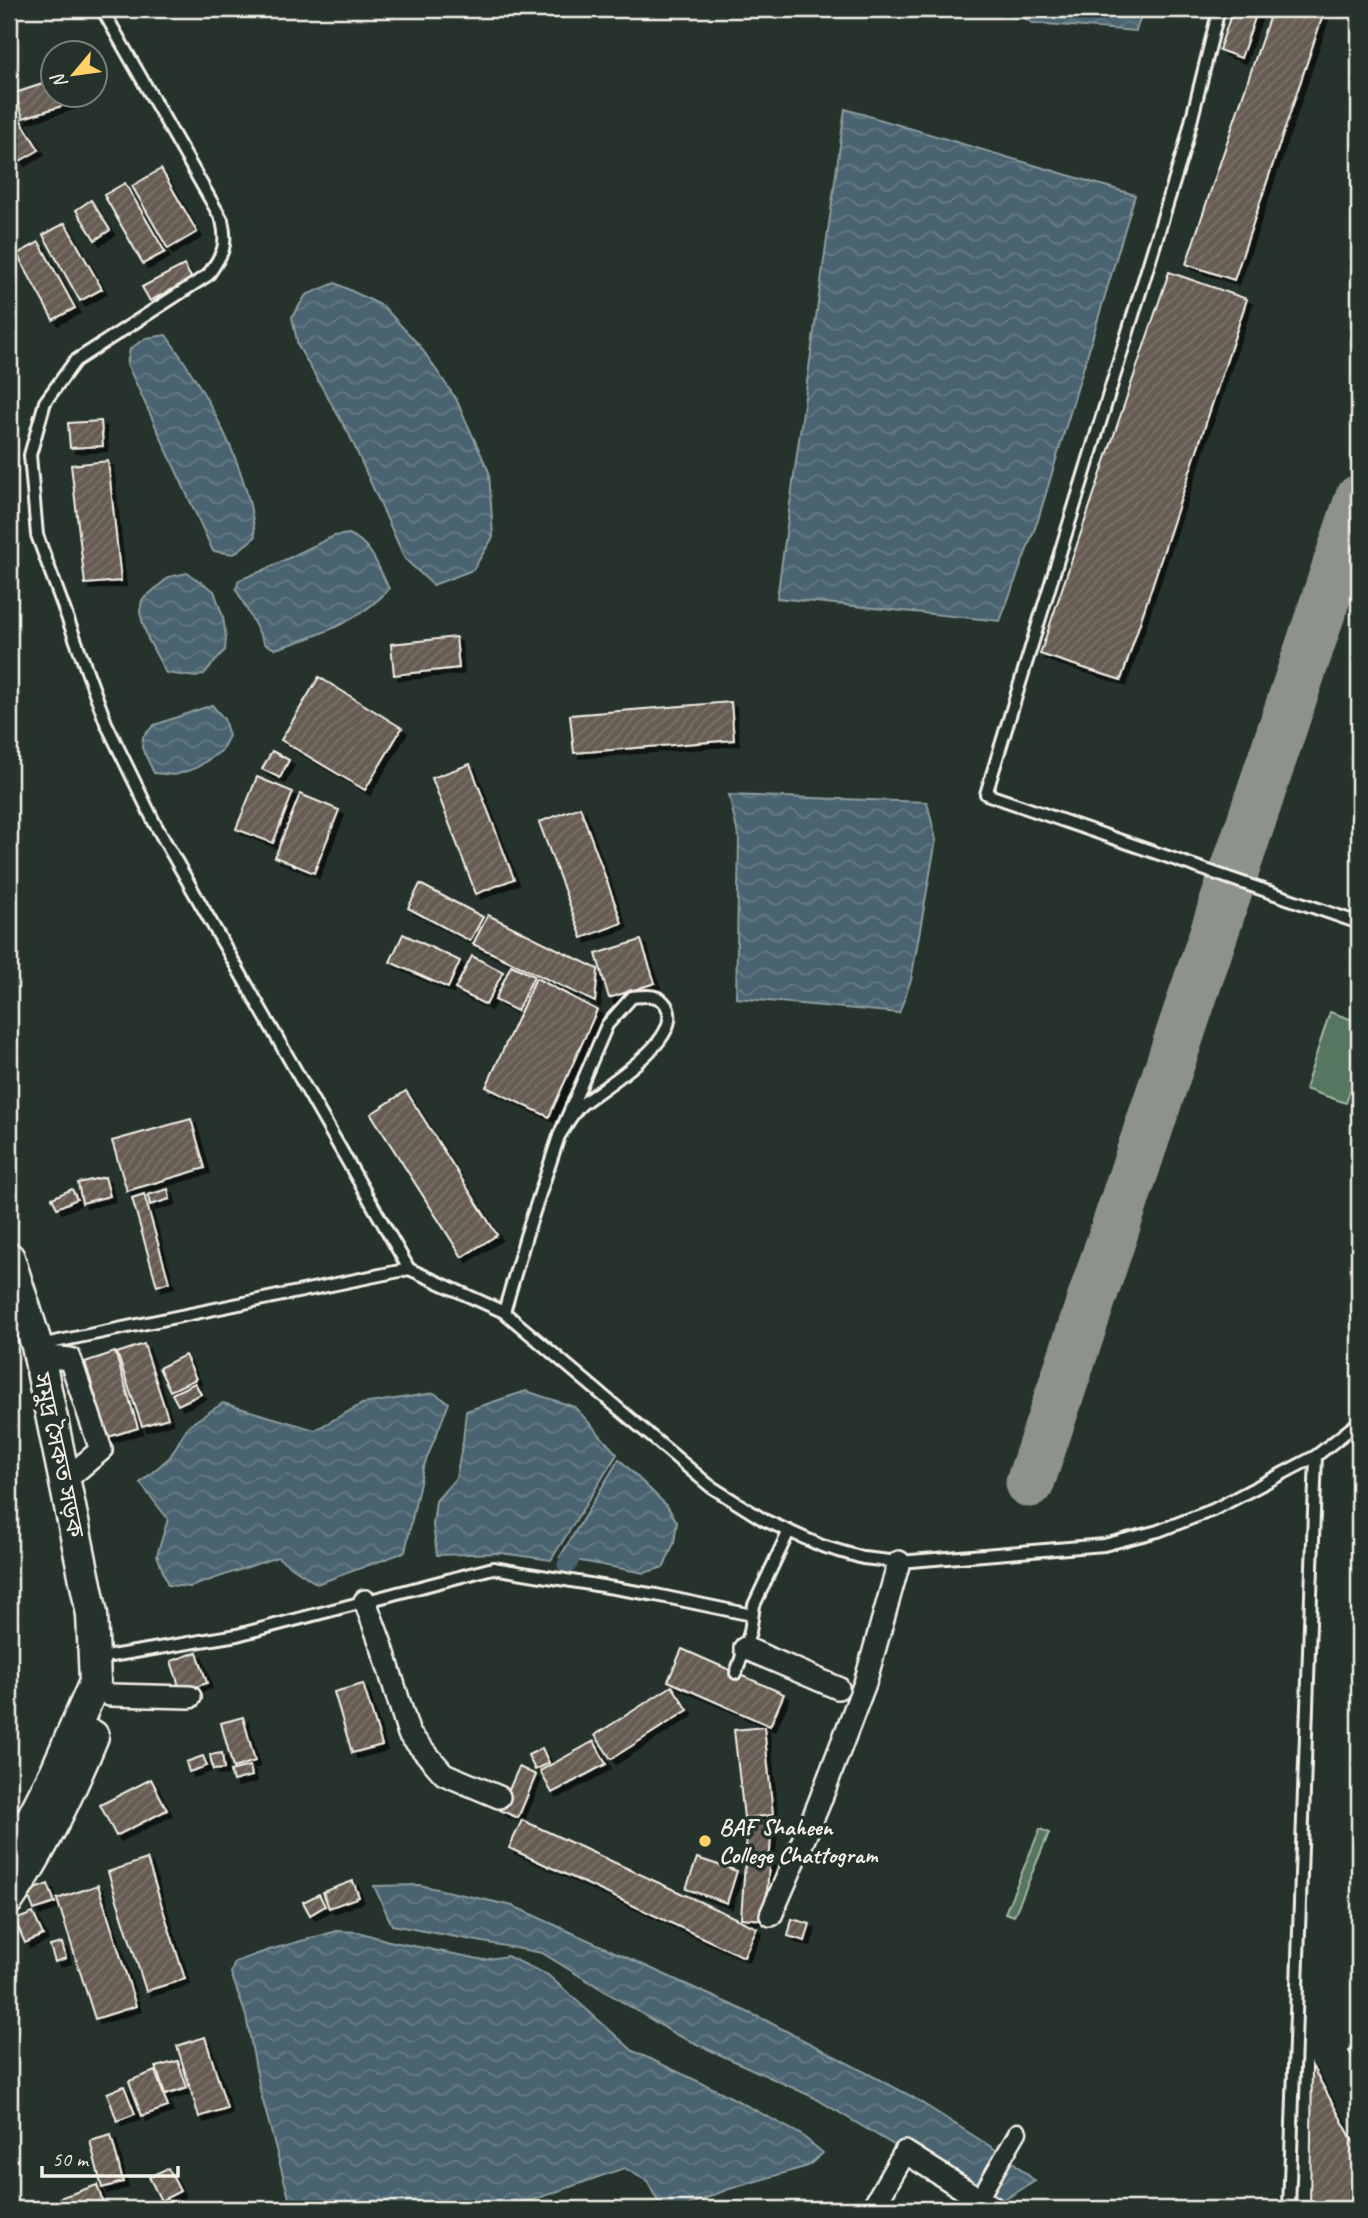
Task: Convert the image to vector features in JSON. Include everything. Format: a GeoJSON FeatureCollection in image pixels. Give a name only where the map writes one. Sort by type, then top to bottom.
{"type":"FeatureCollection","features":[{"type":"Feature","properties":{"kind":"main road","name":"সমুদ্র সৈকত সড়ক"},"geometry":{"type":"LineString","coordinates":[[9,1258],[38,1351],[92,1614],[95,1682],[55,1773],[9,1863]]}},
{"type":"Feature","properties":{"kind":"main road","name":"সমুদ্র সৈকত সড়ক"},"geometry":{"type":"LineString","coordinates":[[9,1899],[22,1880],[74,1781],[110,1696],[111,1656],[92,1614]]}},
{"type":"Feature","properties":{"kind":"street"},"geometry":{"type":"LineString","coordinates":[[38,1351],[70,1359],[101,1450],[64,1481]]}},
{"type":"Feature","properties":{"kind":"street"},"geometry":{"type":"LineString","coordinates":[[771,1915],[818,1806],[865,1683],[898,1562]]}},
{"type":"Feature","properties":{"kind":"street"},"geometry":{"type":"LineString","coordinates":[[365,1601],[409,1734],[444,1774],[499,1797]]}},
{"type":"Feature","properties":{"kind":"street"},"geometry":{"type":"LineString","coordinates":[[744,1648],[838,1688]]}},
{"type":"Feature","properties":{"kind":"street"},"geometry":{"type":"LineString","coordinates":[[110,1696],[190,1696]]}},
{"type":"Feature","properties":{"kind":"street"},"geometry":{"type":"LineString","coordinates":[[872,2209],[905,2152],[987,2204],[1018,2132]]}},
{"type":"Feature","properties":{"kind":"lane"},"geometry":{"type":"LineString","coordinates":[[102,9],[222,220],[226,239],[221,257],[208,275],[75,362],[45,402],[30,456],[37,536],[106,723],[155,824],[409,1269],[504,1312],[710,1486],[764,1520],[822,1546],[863,1558],[898,1562],[1104,1545],[1158,1531],[1213,1510],[1316,1456],[1359,1422]]}},
{"type":"Feature","properties":{"kind":"lane"},"geometry":{"type":"LineString","coordinates":[[1219,9],[1185,146],[986,794],[1359,923]]}},
{"type":"Feature","properties":{"kind":"lane"},"geometry":{"type":"LineString","coordinates":[[504,1312],[559,1136],[607,1025],[632,997],[652,995],[665,1003],[669,1015],[668,1026],[655,1044],[630,1070],[579,1106],[559,1136]]}},
{"type":"Feature","properties":{"kind":"lane"},"geometry":{"type":"LineString","coordinates":[[38,1351],[409,1269]]}},
{"type":"Feature","properties":{"kind":"lane"},"geometry":{"type":"LineString","coordinates":[[1289,2209],[1316,1456]]}},
{"type":"Feature","properties":{"kind":"lane"},"geometry":{"type":"LineString","coordinates":[[736,1673],[754,1605],[789,1531]]}},
{"type":"Feature","properties":{"kind":"lane"},"geometry":{"type":"LineString","coordinates":[[111,1656],[237,1635],[493,1568],[656,1595],[752,1615]]}},
{"type":"Feature","properties":{"kind":"green space"},"geometry":{"type":"Polygon","coordinates":[[[1330,1012],[1359,1022],[1359,1063],[1346,1103],[1305,1089],[1330,1012]]]}},
{"type":"Feature","properties":{"kind":"green space"},"geometry":{"type":"Polygon","coordinates":[[[1040,1829],[1049,1833],[1014,1916],[1005,1913],[1040,1829]]]}},
{"type":"Feature","properties":{"kind":"water"},"geometry":{"type":"Polygon","coordinates":[[[1012,9],[1143,9],[1136,31],[1032,23],[1012,9]]]}},
{"type":"Feature","properties":{"kind":"water"},"geometry":{"type":"Polygon","coordinates":[[[845,109],[1135,195],[1038,520],[1000,621],[777,598],[845,109]]]}},
{"type":"Feature","properties":{"kind":"water"},"geometry":{"type":"Polygon","coordinates":[[[335,283],[383,306],[420,346],[456,399],[489,472],[493,537],[473,570],[433,585],[405,559],[349,434],[298,346],[292,317],[306,295],[335,283]]]}},
{"type":"Feature","properties":{"kind":"water"},"geometry":{"type":"Polygon","coordinates":[[[166,335],[210,405],[235,457],[244,484],[255,537],[234,554],[213,551],[127,364],[130,349],[146,338],[166,335]]]}},
{"type":"Feature","properties":{"kind":"water"},"geometry":{"type":"Polygon","coordinates":[[[349,534],[369,550],[389,589],[365,610],[321,633],[275,649],[265,644],[236,589],[239,580],[334,536],[349,534]]]}},
{"type":"Feature","properties":{"kind":"water"},"geometry":{"type":"Polygon","coordinates":[[[187,573],[214,591],[223,617],[226,638],[225,650],[204,674],[196,677],[166,673],[148,639],[140,612],[142,600],[169,577],[187,573]]]}},
{"type":"Feature","properties":{"kind":"water"},"geometry":{"type":"Polygon","coordinates":[[[212,705],[224,719],[229,736],[221,751],[196,768],[175,775],[154,773],[142,748],[143,737],[154,725],[212,705]]]}},
{"type":"Feature","properties":{"kind":"water"},"geometry":{"type":"Polygon","coordinates":[[[729,795],[927,802],[936,840],[911,980],[899,1013],[736,998],[739,839],[729,795]]]}},
{"type":"Feature","properties":{"kind":"water"},"geometry":{"type":"Polygon","coordinates":[[[526,1391],[575,1407],[617,1454],[551,1560],[501,1553],[437,1555],[433,1525],[436,1501],[456,1478],[466,1411],[526,1391]]]}},
{"type":"Feature","properties":{"kind":"water"},"geometry":{"type":"Polygon","coordinates":[[[434,1393],[449,1403],[423,1468],[405,1552],[317,1584],[277,1557],[190,1587],[168,1585],[157,1555],[168,1519],[140,1483],[170,1457],[188,1426],[223,1403],[315,1430],[362,1404],[434,1393]]]}},
{"type":"Feature","properties":{"kind":"water"},"geometry":{"type":"Polygon","coordinates":[[[619,1459],[667,1506],[677,1522],[674,1543],[664,1567],[644,1573],[560,1557],[619,1459]]]}},
{"type":"Feature","properties":{"kind":"water"},"geometry":{"type":"Polygon","coordinates":[[[419,1885],[513,1906],[765,2020],[911,2096],[1007,2157],[1035,2181],[989,2209],[956,2182],[813,2097],[677,2035],[542,1953],[392,1925],[374,1886],[419,1885]]]}},
{"type":"Feature","properties":{"kind":"water"},"geometry":{"type":"Polygon","coordinates":[[[337,1931],[358,1932],[484,1960],[507,1956],[548,1975],[633,2051],[721,2092],[800,2134],[823,2153],[808,2166],[726,2190],[682,2208],[661,2207],[647,2181],[624,2168],[507,2209],[292,2209],[260,2090],[246,2016],[231,1973],[235,1962],[337,1931]]]}},
{"type":"Feature","properties":{"kind":"building"},"geometry":{"type":"Polygon","coordinates":[[[1233,9],[1258,9],[1241,58],[1219,50],[1233,9]]]}},
{"type":"Feature","properties":{"kind":"building"},"geometry":{"type":"Polygon","coordinates":[[[1272,9],[1325,9],[1234,280],[1186,264],[1272,9]]]}},
{"type":"Feature","properties":{"kind":"building"},"geometry":{"type":"Polygon","coordinates":[[[38,86],[38,108],[55,108],[23,118],[15,93],[38,86]]]}},
{"type":"Feature","properties":{"kind":"building"},"geometry":{"type":"Polygon","coordinates":[[[15,111],[39,150],[20,161],[9,143],[9,115],[15,111]]]}},
{"type":"Feature","properties":{"kind":"building"},"geometry":{"type":"Polygon","coordinates":[[[161,169],[197,232],[168,249],[132,186],[161,169]]]}},
{"type":"Feature","properties":{"kind":"building"},"geometry":{"type":"Polygon","coordinates":[[[125,183],[165,252],[143,264],[104,195],[125,183]]]}},
{"type":"Feature","properties":{"kind":"building"},"geometry":{"type":"Polygon","coordinates":[[[91,200],[110,230],[95,240],[76,210],[91,200]]]}},
{"type":"Feature","properties":{"kind":"building"},"geometry":{"type":"Polygon","coordinates":[[[65,223],[102,289],[80,301],[43,235],[65,223]]]}},
{"type":"Feature","properties":{"kind":"building"},"geometry":{"type":"Polygon","coordinates":[[[39,242],[75,308],[53,320],[17,254],[39,242]]]}},
{"type":"Feature","properties":{"kind":"building"},"geometry":{"type":"Polygon","coordinates":[[[184,265],[192,279],[150,301],[142,287],[184,265]]]}},
{"type":"Feature","properties":{"kind":"building"},"geometry":{"type":"Polygon","coordinates":[[[1169,272],[1247,299],[1121,680],[1040,654],[1169,272]]]}},
{"type":"Feature","properties":{"kind":"building"},"geometry":{"type":"Polygon","coordinates":[[[101,421],[103,446],[70,448],[68,423],[101,421]]]}},
{"type":"Feature","properties":{"kind":"building"},"geometry":{"type":"Polygon","coordinates":[[[108,461],[121,581],[85,584],[71,465],[108,461]]]}},
{"type":"Feature","properties":{"kind":"building"},"geometry":{"type":"Polygon","coordinates":[[[456,637],[459,668],[394,675],[391,644],[456,637]]]}},
{"type":"Feature","properties":{"kind":"building"},"geometry":{"type":"Polygon","coordinates":[[[319,677],[402,728],[365,790],[281,740],[319,677]]]}},
{"type":"Feature","properties":{"kind":"building"},"geometry":{"type":"Polygon","coordinates":[[[731,702],[734,740],[574,753],[570,715],[731,702]]]}},
{"type":"Feature","properties":{"kind":"building"},"geometry":{"type":"Polygon","coordinates":[[[272,751],[289,760],[280,778],[262,769],[272,751]]]}},
{"type":"Feature","properties":{"kind":"building"},"geometry":{"type":"Polygon","coordinates":[[[470,764],[514,879],[476,894],[432,778],[470,764]]]}},
{"type":"Feature","properties":{"kind":"building"},"geometry":{"type":"Polygon","coordinates":[[[257,777],[293,792],[273,843],[236,829],[257,777]]]}},
{"type":"Feature","properties":{"kind":"building"},"geometry":{"type":"Polygon","coordinates":[[[300,794],[339,810],[314,873],[275,857],[300,794]]]}},
{"type":"Feature","properties":{"kind":"building"},"geometry":{"type":"Polygon","coordinates":[[[580,807],[622,923],[582,938],[539,822],[580,807]]]}},
{"type":"Feature","properties":{"kind":"building"},"geometry":{"type":"Polygon","coordinates":[[[420,884],[483,917],[470,941],[408,908],[420,884]]]}},
{"type":"Feature","properties":{"kind":"building"},"geometry":{"type":"Polygon","coordinates":[[[488,915],[598,969],[595,1002],[473,944],[488,915]]]}},
{"type":"Feature","properties":{"kind":"building"},"geometry":{"type":"Polygon","coordinates":[[[403,934],[460,961],[448,988],[390,962],[403,934]]]}},
{"type":"Feature","properties":{"kind":"building"},"geometry":{"type":"Polygon","coordinates":[[[641,940],[655,983],[609,998],[596,954],[641,940]]]}},
{"type":"Feature","properties":{"kind":"building"},"geometry":{"type":"Polygon","coordinates":[[[472,956],[503,972],[486,1005],[455,989],[472,956]]]}},
{"type":"Feature","properties":{"kind":"building"},"geometry":{"type":"Polygon","coordinates":[[[511,965],[534,976],[517,1011],[495,1000],[511,965]]]}},
{"type":"Feature","properties":{"kind":"building"},"geometry":{"type":"Polygon","coordinates":[[[536,978],[597,1010],[549,1117],[486,1087],[536,978]]]}},
{"type":"Feature","properties":{"kind":"building"},"geometry":{"type":"Polygon","coordinates":[[[406,1091],[497,1235],[462,1257],[371,1114],[406,1091]]]}},
{"type":"Feature","properties":{"kind":"building"},"geometry":{"type":"Polygon","coordinates":[[[191,1119],[205,1168],[127,1191],[112,1141],[191,1119]]]}},
{"type":"Feature","properties":{"kind":"building"},"geometry":{"type":"Polygon","coordinates":[[[105,1177],[110,1196],[82,1203],[78,1183],[105,1177]]]}},
{"type":"Feature","properties":{"kind":"building"},"geometry":{"type":"Polygon","coordinates":[[[72,1189],[77,1199],[57,1208],[52,1198],[72,1189]]]}},
{"type":"Feature","properties":{"kind":"building"},"geometry":{"type":"Polygon","coordinates":[[[168,1189],[170,1199],[150,1205],[148,1195],[168,1189]]]}},
{"type":"Feature","properties":{"kind":"building"},"geometry":{"type":"Polygon","coordinates":[[[144,1194],[169,1282],[157,1286],[132,1198],[144,1194]]]}},
{"type":"Feature","properties":{"kind":"building"},"geometry":{"type":"Polygon","coordinates":[[[144,1344],[168,1418],[142,1426],[117,1353],[144,1344]]]}},
{"type":"Feature","properties":{"kind":"building"},"geometry":{"type":"Polygon","coordinates":[[[115,1352],[138,1428],[108,1437],[85,1362],[115,1352]]]}},
{"type":"Feature","properties":{"kind":"building"},"geometry":{"type":"Polygon","coordinates":[[[185,1355],[196,1379],[170,1391],[159,1368],[185,1355]]]}},
{"type":"Feature","properties":{"kind":"building"},"geometry":{"type":"Polygon","coordinates":[[[195,1383],[201,1394],[178,1405],[172,1394],[195,1383]]]}},
{"type":"Feature","properties":{"kind":"building"},"geometry":{"type":"Polygon","coordinates":[[[682,1649],[784,1694],[770,1726],[668,1681],[682,1649]]]}},
{"type":"Feature","properties":{"kind":"building"},"geometry":{"type":"Polygon","coordinates":[[[197,1652],[207,1683],[181,1692],[171,1661],[197,1652]]]}},
{"type":"Feature","properties":{"kind":"building"},"geometry":{"type":"Polygon","coordinates":[[[363,1684],[382,1745],[352,1753],[334,1692],[363,1684]]]}},
{"type":"Feature","properties":{"kind":"building"},"geometry":{"type":"Polygon","coordinates":[[[672,1686],[688,1710],[611,1759],[595,1735],[672,1686]]]}},
{"type":"Feature","properties":{"kind":"building"},"geometry":{"type":"Polygon","coordinates":[[[243,1717],[255,1761],[233,1768],[221,1723],[243,1717]]]}},
{"type":"Feature","properties":{"kind":"building"},"geometry":{"type":"Polygon","coordinates":[[[764,1727],[773,1815],[744,1818],[734,1730],[764,1727]]]}},
{"type":"Feature","properties":{"kind":"building"},"geometry":{"type":"Polygon","coordinates":[[[594,1741],[606,1764],[552,1793],[540,1771],[594,1741]]]}},
{"type":"Feature","properties":{"kind":"building"},"geometry":{"type":"Polygon","coordinates":[[[542,1748],[549,1763],[535,1770],[528,1755],[542,1748]]]}},
{"type":"Feature","properties":{"kind":"building"},"geometry":{"type":"Polygon","coordinates":[[[222,1753],[224,1769],[213,1770],[210,1755],[222,1753]]]}},
{"type":"Feature","properties":{"kind":"building"},"geometry":{"type":"Polygon","coordinates":[[[203,1756],[207,1766],[189,1772],[186,1762],[203,1756]]]}},
{"type":"Feature","properties":{"kind":"building"},"geometry":{"type":"Polygon","coordinates":[[[250,1766],[252,1776],[233,1781],[230,1771],[250,1766]]]}},
{"type":"Feature","properties":{"kind":"building"},"geometry":{"type":"Polygon","coordinates":[[[519,1767],[536,1775],[518,1818],[500,1810],[519,1767]]]}},
{"type":"Feature","properties":{"kind":"building"},"geometry":{"type":"Polygon","coordinates":[[[151,1779],[167,1810],[116,1836],[100,1805],[151,1779]]]}},
{"type":"Feature","properties":{"kind":"building"},"geometry":{"type":"Polygon","coordinates":[[[522,1820],[757,1928],[744,1957],[509,1848],[522,1820]]]}},
{"type":"Feature","properties":{"kind":"building"},"geometry":{"type":"Polygon","coordinates":[[[748,1821],[772,1823],[765,1920],[741,1918],[748,1821]]]}},
{"type":"Feature","properties":{"kind":"building"},"geometry":{"type":"Polygon","coordinates":[[[697,1858],[737,1871],[727,1903],[686,1889],[697,1858]]]}},
{"type":"Feature","properties":{"kind":"building"},"geometry":{"type":"Polygon","coordinates":[[[147,1859],[185,1979],[146,1991],[108,1872],[147,1859]]]}},
{"type":"Feature","properties":{"kind":"building"},"geometry":{"type":"Polygon","coordinates":[[[353,1881],[359,1897],[329,1908],[323,1892],[353,1881]]]}},
{"type":"Feature","properties":{"kind":"building"},"geometry":{"type":"Polygon","coordinates":[[[48,1884],[55,1903],[34,1910],[27,1892],[48,1884]]]}},
{"type":"Feature","properties":{"kind":"building"},"geometry":{"type":"Polygon","coordinates":[[[98,1885],[136,2006],[95,2019],[57,1899],[98,1885]]]}},
{"type":"Feature","properties":{"kind":"building"},"geometry":{"type":"Polygon","coordinates":[[[319,1894],[325,1906],[310,1915],[303,1902],[319,1894]]]}},
{"type":"Feature","properties":{"kind":"building"},"geometry":{"type":"Polygon","coordinates":[[[33,1913],[43,1935],[25,1943],[15,1920],[33,1913]]]}},
{"type":"Feature","properties":{"kind":"building"},"geometry":{"type":"Polygon","coordinates":[[[792,1919],[810,1924],[805,1941],[788,1936],[792,1919]]]}},
{"type":"Feature","properties":{"kind":"building"},"geometry":{"type":"Polygon","coordinates":[[[62,1943],[66,1958],[55,1962],[50,1946],[62,1943]]]}},
{"type":"Feature","properties":{"kind":"building"},"geometry":{"type":"Polygon","coordinates":[[[205,2037],[227,2108],[199,2117],[177,2046],[205,2037]]]}},
{"type":"Feature","properties":{"kind":"building"},"geometry":{"type":"Polygon","coordinates":[[[1359,2045],[1359,2069],[1349,2051],[1359,2045]]]}},
{"type":"Feature","properties":{"kind":"building"},"geometry":{"type":"Polygon","coordinates":[[[178,2061],[187,2088],[165,2095],[156,2067],[178,2061]]]}},
{"type":"Feature","properties":{"kind":"building"},"geometry":{"type":"Polygon","coordinates":[[[1312,2066],[1359,2152],[1359,2204],[1349,2209],[1310,2209],[1312,2066]]]}},
{"type":"Feature","properties":{"kind":"building"},"geometry":{"type":"Polygon","coordinates":[[[155,2071],[168,2107],[142,2116],[129,2081],[155,2071]]]}},
{"type":"Feature","properties":{"kind":"building"},"geometry":{"type":"Polygon","coordinates":[[[124,2086],[135,2114],[117,2121],[107,2093],[124,2086]]]}},
{"type":"Feature","properties":{"kind":"building"},"geometry":{"type":"Polygon","coordinates":[[[111,2135],[123,2182],[102,2188],[90,2141],[111,2135]]]}},
{"type":"Feature","properties":{"kind":"building"},"geometry":{"type":"Polygon","coordinates":[[[168,2168],[180,2191],[161,2201],[149,2177],[168,2168]]]}},
{"type":"Feature","properties":{"kind":"building"},"geometry":{"type":"Polygon","coordinates":[[[97,2185],[105,2209],[63,2209],[59,2198],[97,2185]]]}},
{"type":"Feature","properties":{"kind":"waterway"},"geometry":{"type":"LineString","coordinates":[[567,1565],[570,1559]]}},
{"type":"Feature","properties":{"kind":"taxiway"},"geometry":{"type":"LineString","coordinates":[[1030,1483],[1359,499]]}},
{"type":"Feature","properties":{"kind":"place","name":"BAF Shaheen College Chattogram"},"geometry":{"type":"Point","coordinates":[705,1841]}}]}
